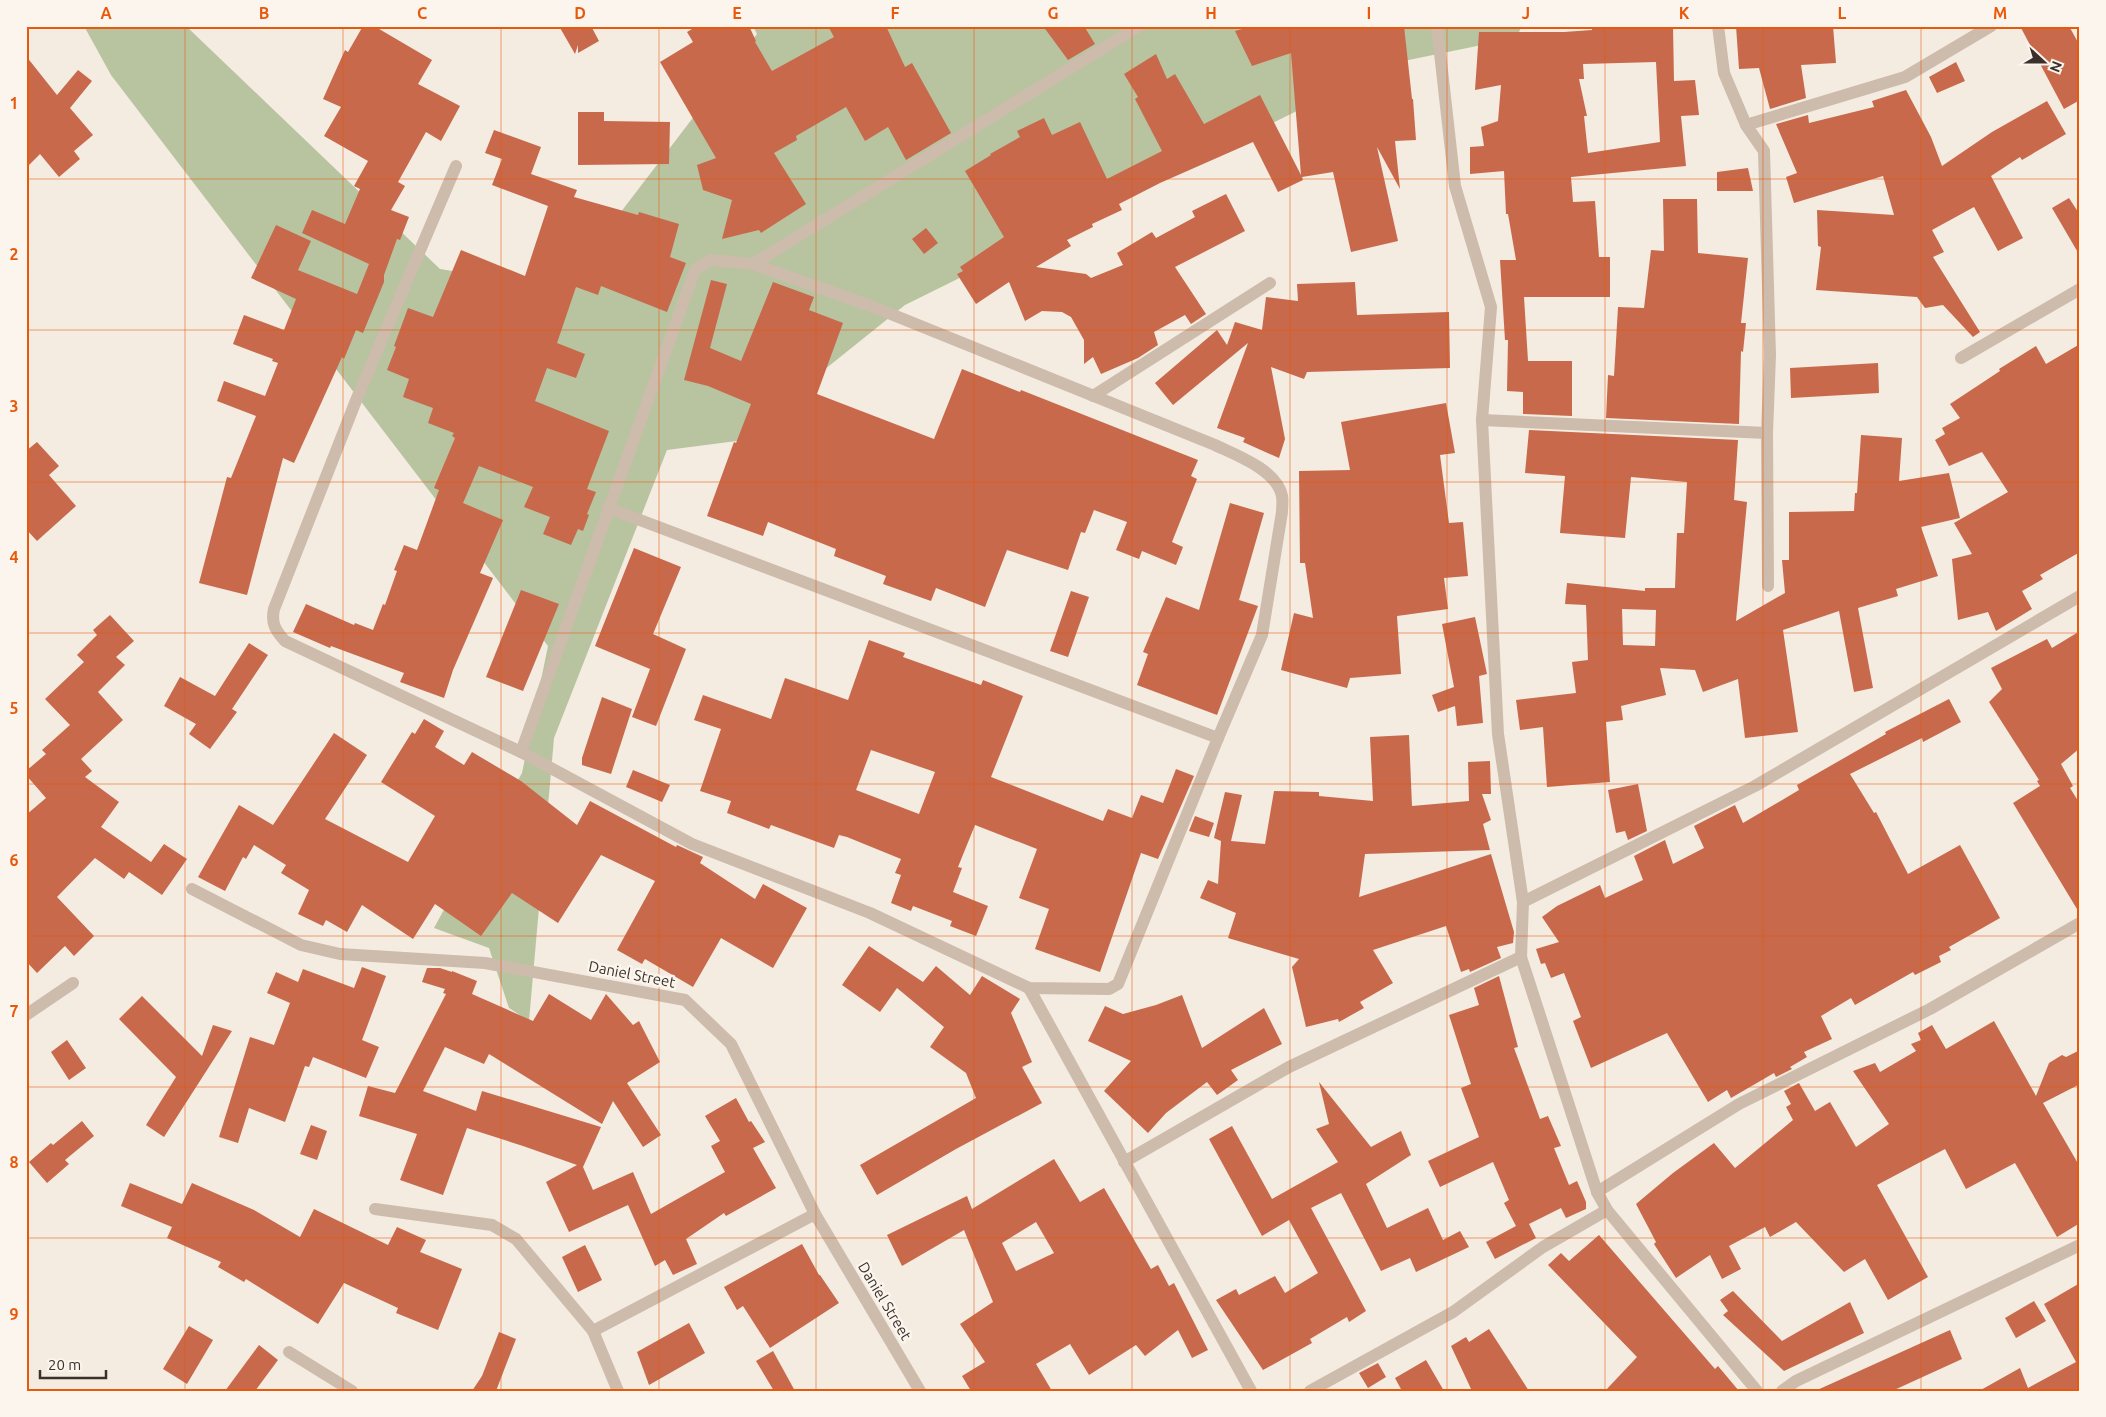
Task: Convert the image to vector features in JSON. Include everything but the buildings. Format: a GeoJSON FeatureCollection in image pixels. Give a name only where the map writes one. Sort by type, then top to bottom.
{"type":"FeatureCollection","features":[{"type":"Feature","properties":{"kind":"street"},"geometry":{"type":"LineString","coordinates":[[753,264],[1139,26]]}},
{"type":"Feature","properties":{"kind":"street"},"geometry":{"type":"LineString","coordinates":[[1437,26],[1455,186],[1491,306],[1482,420],[1498,734],[1524,902],[1521,957],[1597,1192],[1607,1210],[1757,1391]]}},
{"type":"Feature","properties":{"kind":"street"},"geometry":{"type":"LineString","coordinates":[[1718,26],[1724,72],[1746,125],[1764,151],[1770,355],[1767,433],[1768,586]]}},
{"type":"Feature","properties":{"kind":"street"},"geometry":{"type":"LineString","coordinates":[[1746,125],[1904,77],[1991,26]]}},
{"type":"Feature","properties":{"kind":"street"},"geometry":{"type":"LineString","coordinates":[[456,166],[357,398],[272,619],[276,631],[285,641],[521,752],[692,844],[870,913],[1029,988],[1109,989],[1118,984],[1262,635],[1282,512],[1282,495],[1275,482],[1262,469],[1215,445],[876,308],[753,264],[711,260],[696,269],[521,752]]}},
{"type":"Feature","properties":{"kind":"street"},"geometry":{"type":"LineString","coordinates":[[1093,396],[1270,284]]}},
{"type":"Feature","properties":{"kind":"street"},"geometry":{"type":"LineString","coordinates":[[1960,358],[2080,289]]}},
{"type":"Feature","properties":{"kind":"street"},"geometry":{"type":"LineString","coordinates":[[1482,420],[1767,433]]}},
{"type":"Feature","properties":{"kind":"street"},"geometry":{"type":"LineString","coordinates":[[608,508],[1218,738]]}},
{"type":"Feature","properties":{"kind":"street"},"geometry":{"type":"LineString","coordinates":[[1524,902],[1755,786],[2080,596]]}},
{"type":"Feature","properties":{"kind":"street","name":"Daniel Street"},"geometry":{"type":"LineString","coordinates":[[192,889],[301,945],[321,951],[340,954],[485,963],[685,1000],[731,1044],[815,1214],[920,1391]]}},
{"type":"Feature","properties":{"kind":"street"},"geometry":{"type":"LineString","coordinates":[[1597,1192],[1739,1104],[1930,1009],[2080,923]]}},
{"type":"Feature","properties":{"kind":"street"},"geometry":{"type":"LineString","coordinates":[[1124,1162],[1289,1067],[1521,957]]}},
{"type":"Feature","properties":{"kind":"street"},"geometry":{"type":"LineString","coordinates":[[26,1015],[73,983]]}},
{"type":"Feature","properties":{"kind":"street"},"geometry":{"type":"LineString","coordinates":[[1029,988],[1251,1391]]}},
{"type":"Feature","properties":{"kind":"street"},"geometry":{"type":"LineString","coordinates":[[375,1208],[492,1225],[516,1239],[593,1331],[618,1391]]}},
{"type":"Feature","properties":{"kind":"street"},"geometry":{"type":"LineString","coordinates":[[1310,1391],[1454,1312],[1543,1247],[1607,1210]]}},
{"type":"Feature","properties":{"kind":"street"},"geometry":{"type":"LineString","coordinates":[[593,1331],[815,1214]]}},
{"type":"Feature","properties":{"kind":"street"},"geometry":{"type":"LineString","coordinates":[[1782,1391],[1796,1381],[2080,1245]]}},
{"type":"Feature","properties":{"kind":"street"},"geometry":{"type":"LineString","coordinates":[[289,1352],[352,1391]]}},
{"type":"Feature","properties":{"kind":"green space"},"geometry":{"type":"Polygon","coordinates":[[[84,26],[186,26],[440,269],[562,289],[757,34],[753,26],[1522,26],[1516,38],[1394,63],[905,305],[824,370],[752,439],[667,450],[554,738],[529,1021],[509,1008],[489,948],[434,928],[522,773],[548,646],[111,75],[84,26]]]}}]}
